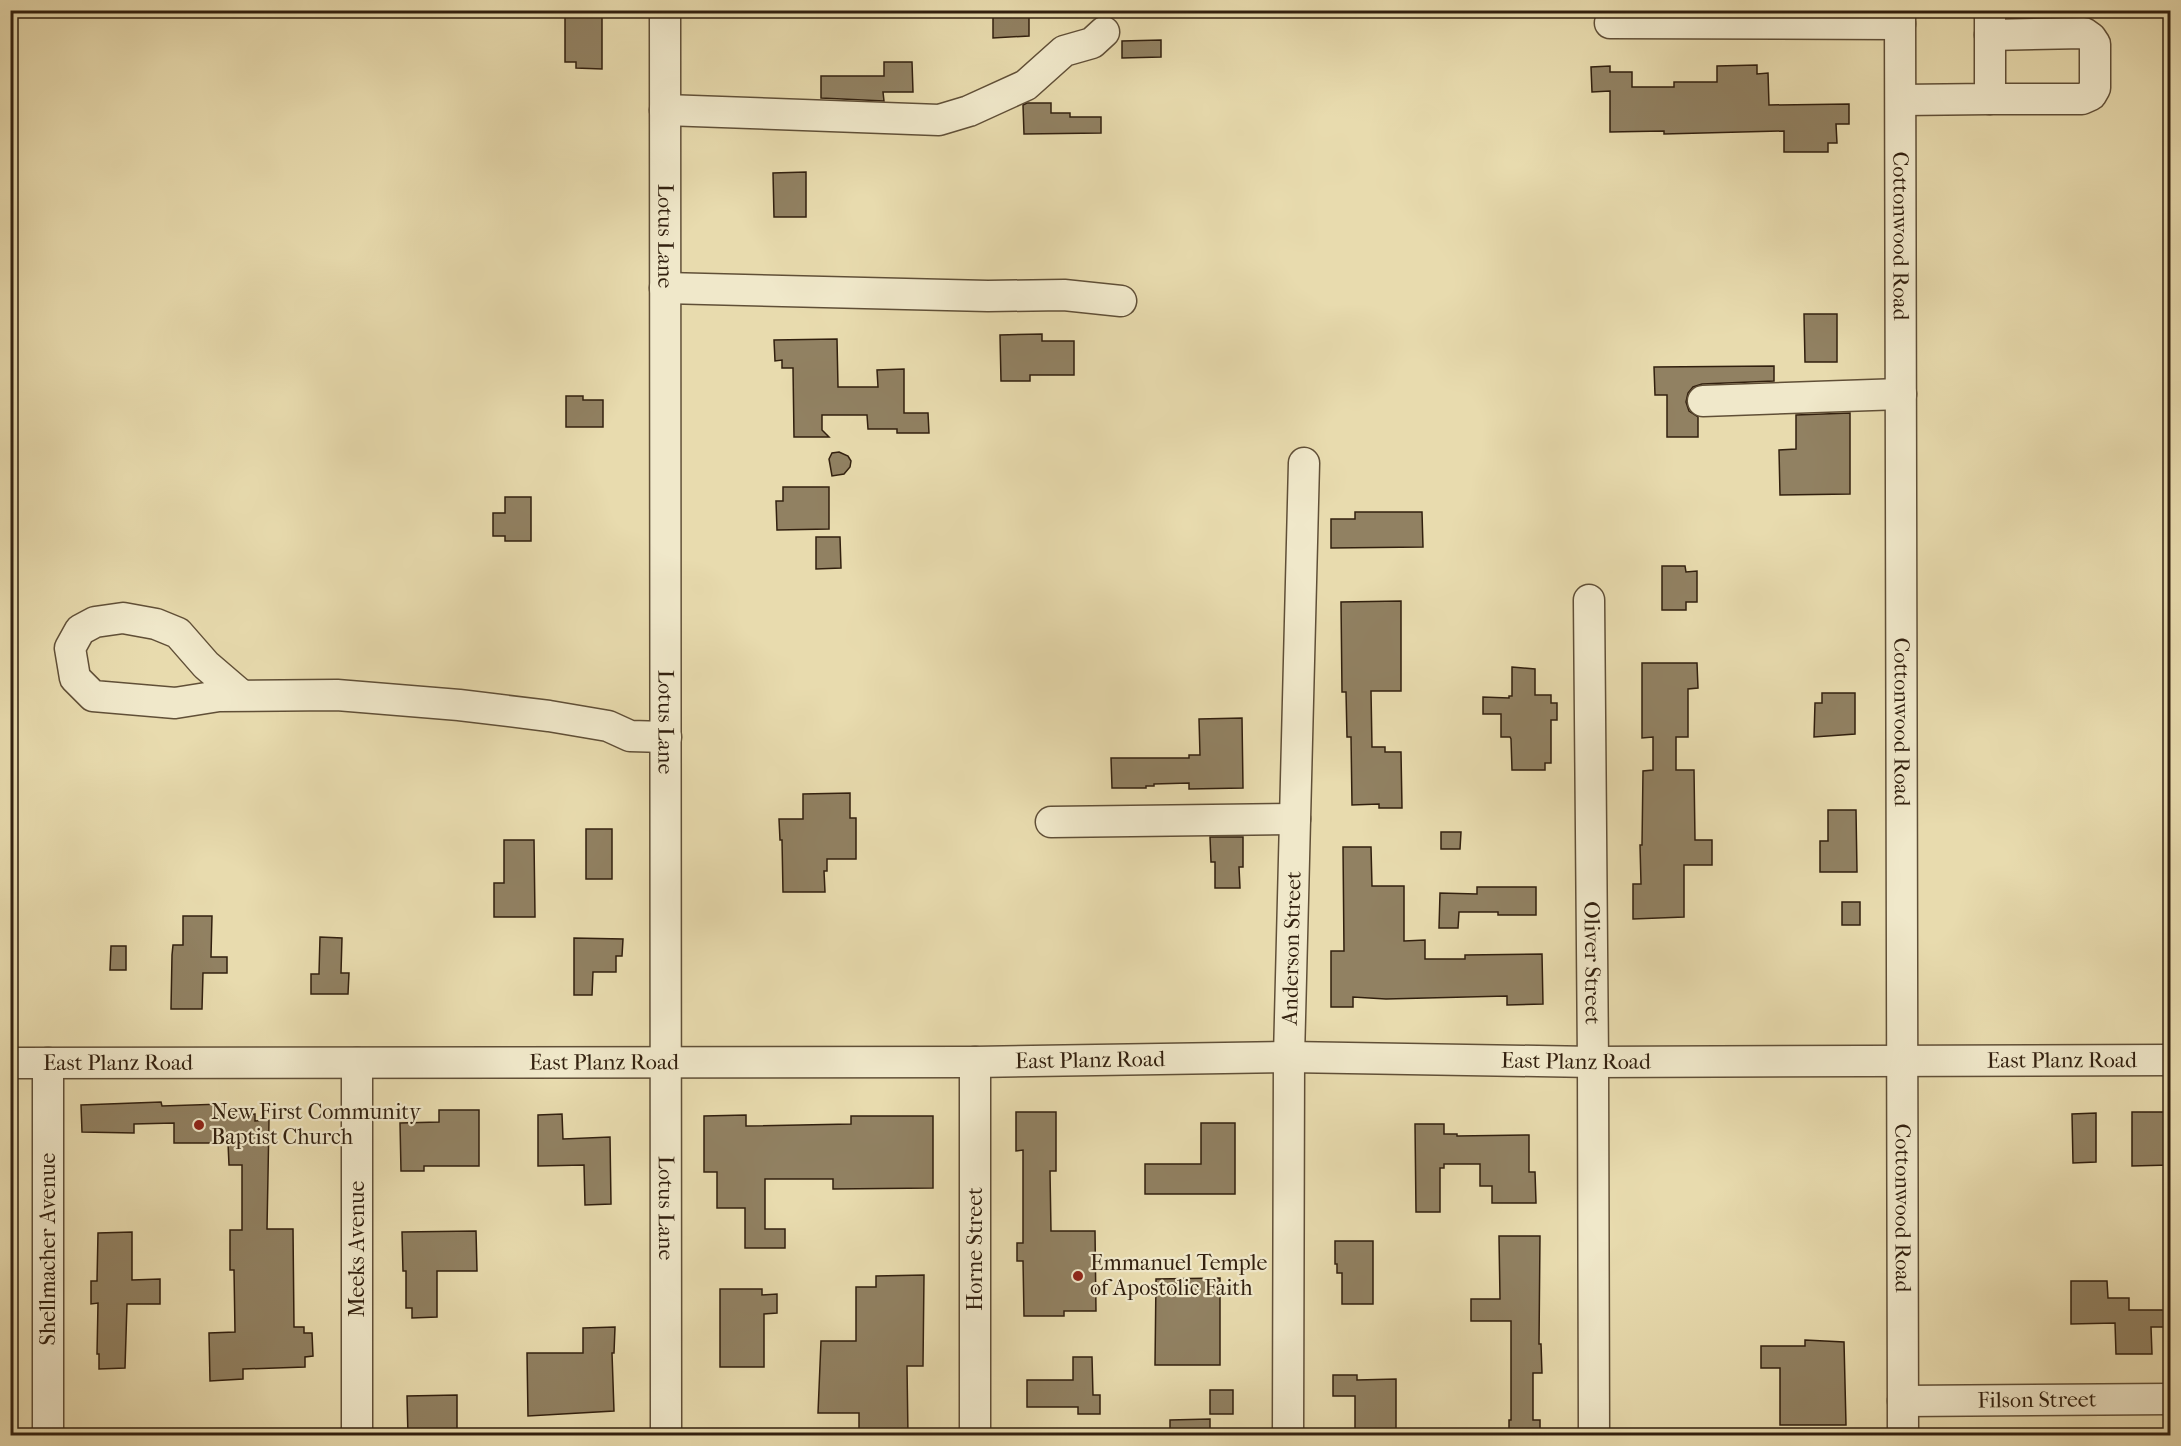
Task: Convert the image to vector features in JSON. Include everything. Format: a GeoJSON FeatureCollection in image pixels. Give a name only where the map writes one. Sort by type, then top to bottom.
{"type":"FeatureCollection","features":[{"type":"Feature","properties":{"kind":"street","name":"Lotus Lane"},"geometry":{"type":"LineString","coordinates":[[665,10],[666,1436]]}},
{"type":"Feature","properties":{"kind":"street"},"geometry":{"type":"LineString","coordinates":[[1610,23],[1900,17]]}},
{"type":"Feature","properties":{"kind":"street","name":"Cottonwood Road"},"geometry":{"type":"LineString","coordinates":[[1900,17],[1903,1436]]}},
{"type":"Feature","properties":{"kind":"street"},"geometry":{"type":"LineString","coordinates":[[1901,100],[2082,99],[2091,95],[2095,88],[2095,44],[2084,33],[1990,22],[1990,99]]}},
{"type":"Feature","properties":{"kind":"street"},"geometry":{"type":"LineString","coordinates":[[665,110],[939,120],[969,111],[1026,85],[1064,51],[1092,43],[1104,32]]}},
{"type":"Feature","properties":{"kind":"street"},"geometry":{"type":"LineString","coordinates":[[665,288],[988,296],[1064,295],[1121,301]]}},
{"type":"Feature","properties":{"kind":"street"},"geometry":{"type":"LineString","coordinates":[[1703,401],[1901,394]]}},
{"type":"Feature","properties":{"kind":"street","name":"Anderson Street"},"geometry":{"type":"LineString","coordinates":[[1288,1436],[1289,1058],[1304,463]]}},
{"type":"Feature","properties":{"kind":"street","name":"Oliver Street"},"geometry":{"type":"LineString","coordinates":[[1589,600],[1594,1436]]}},
{"type":"Feature","properties":{"kind":"street"},"geometry":{"type":"LineString","coordinates":[[241,695],[206,665],[178,633],[156,624],[123,618],[95,622],[80,630],[70,648],[75,678],[93,696],[175,703],[219,696],[337,695],[459,705],[608,726],[630,736],[666,736]]}},
{"type":"Feature","properties":{"kind":"street"},"geometry":{"type":"LineString","coordinates":[[1051,822],[1295,819]]}},
{"type":"Feature","properties":{"kind":"street","name":"East Planz Road"},"geometry":{"type":"LineString","coordinates":[[10,1063],[975,1062],[1289,1058],[1593,1062],[2170,1060]]}},
{"type":"Feature","properties":{"kind":"street","name":"Horne Street"},"geometry":{"type":"LineString","coordinates":[[975,1062],[975,1436]]}},
{"type":"Feature","properties":{"kind":"street","name":"Shellmacher Avenue"},"geometry":{"type":"LineString","coordinates":[[48,1063],[48,1436]]}},
{"type":"Feature","properties":{"kind":"street","name":"Meeks Avenue"},"geometry":{"type":"LineString","coordinates":[[357,1063],[357,1436]]}},
{"type":"Feature","properties":{"kind":"street","name":"Filson Street"},"geometry":{"type":"LineString","coordinates":[[1903,1401],[2170,1399]]}},
{"type":"Feature","properties":{"kind":"building"},"geometry":{"type":"Polygon","coordinates":[[[1010,10],[1029,10],[1029,36],[993,38],[993,17],[1010,17],[1010,10]]]}},
{"type":"Feature","properties":{"kind":"building"},"geometry":{"type":"Polygon","coordinates":[[[565,11],[602,11],[602,69],[576,68],[576,62],[565,62],[565,11]]]}},
{"type":"Feature","properties":{"kind":"building"},"geometry":{"type":"Polygon","coordinates":[[[1161,40],[1161,57],[1122,58],[1122,41],[1161,40]]]}},
{"type":"Feature","properties":{"kind":"building"},"geometry":{"type":"Polygon","coordinates":[[[884,62],[912,62],[913,92],[883,92],[884,101],[821,98],[821,76],[884,76],[884,62]]]}},
{"type":"Feature","properties":{"kind":"building"},"geometry":{"type":"Polygon","coordinates":[[[1757,65],[1757,74],[1768,73],[1769,105],[1849,104],[1849,124],[1836,124],[1837,143],[1828,143],[1828,152],[1784,152],[1784,131],[1664,134],[1664,131],[1610,132],[1610,91],[1592,92],[1591,67],[1610,66],[1610,72],[1632,72],[1632,87],[1674,87],[1674,82],[1717,82],[1717,66],[1757,65]]]}},
{"type":"Feature","properties":{"kind":"building"},"geometry":{"type":"Polygon","coordinates":[[[1051,103],[1051,113],[1070,113],[1070,117],[1101,117],[1101,133],[1024,134],[1023,105],[1051,103]]]}},
{"type":"Feature","properties":{"kind":"building"},"geometry":{"type":"Polygon","coordinates":[[[806,172],[806,217],[774,217],[773,173],[806,172]]]}},
{"type":"Feature","properties":{"kind":"building"},"geometry":{"type":"Polygon","coordinates":[[[1804,314],[1837,314],[1837,362],[1805,362],[1804,314]]]}},
{"type":"Feature","properties":{"kind":"building"},"geometry":{"type":"Polygon","coordinates":[[[1042,334],[1042,341],[1074,341],[1074,375],[1030,375],[1030,381],[1001,381],[1000,335],[1042,334]]]}},
{"type":"Feature","properties":{"kind":"building"},"geometry":{"type":"Polygon","coordinates":[[[837,339],[838,387],[878,387],[877,370],[904,369],[904,413],[928,413],[929,433],[897,433],[897,429],[868,429],[867,415],[822,415],[822,430],[829,437],[794,437],[793,368],[782,368],[782,360],[775,361],[774,340],[837,339]]]}},
{"type":"Feature","properties":{"kind":"building"},"geometry":{"type":"Polygon","coordinates":[[[1774,366],[1774,381],[1702,384],[1693,387],[1688,393],[1686,402],[1689,411],[1698,417],[1698,437],[1667,437],[1667,395],[1655,395],[1654,367],[1774,366]]]}},
{"type":"Feature","properties":{"kind":"building"},"geometry":{"type":"Polygon","coordinates":[[[566,396],[583,396],[583,400],[603,400],[603,427],[566,427],[566,396]]]}},
{"type":"Feature","properties":{"kind":"building"},"geometry":{"type":"Polygon","coordinates":[[[1850,413],[1850,494],[1780,495],[1779,450],[1796,449],[1796,415],[1850,413]]]}},
{"type":"Feature","properties":{"kind":"building"},"geometry":{"type":"Polygon","coordinates":[[[839,452],[848,456],[851,461],[850,467],[844,474],[832,476],[829,459],[832,453],[839,452]]]}},
{"type":"Feature","properties":{"kind":"building"},"geometry":{"type":"Polygon","coordinates":[[[783,487],[829,487],[829,529],[777,530],[776,501],[783,501],[783,487]]]}},
{"type":"Feature","properties":{"kind":"building"},"geometry":{"type":"Polygon","coordinates":[[[505,497],[531,497],[531,541],[505,541],[505,536],[493,536],[493,513],[505,513],[505,497]]]}},
{"type":"Feature","properties":{"kind":"building"},"geometry":{"type":"Polygon","coordinates":[[[1355,512],[1422,512],[1423,547],[1331,548],[1331,519],[1355,519],[1355,512]]]}},
{"type":"Feature","properties":{"kind":"building"},"geometry":{"type":"Polygon","coordinates":[[[816,537],[840,537],[841,568],[816,569],[816,537]]]}},
{"type":"Feature","properties":{"kind":"building"},"geometry":{"type":"Polygon","coordinates":[[[1662,566],[1685,566],[1686,572],[1697,571],[1697,602],[1686,602],[1686,610],[1662,610],[1662,566]]]}},
{"type":"Feature","properties":{"kind":"building"},"geometry":{"type":"Polygon","coordinates":[[[1401,601],[1401,691],[1371,691],[1372,747],[1385,747],[1385,752],[1401,752],[1402,808],[1379,808],[1379,804],[1352,805],[1351,737],[1347,737],[1346,692],[1342,692],[1341,602],[1401,601]]]}},
{"type":"Feature","properties":{"kind":"building"},"geometry":{"type":"Polygon","coordinates":[[[1642,663],[1697,663],[1698,688],[1688,689],[1688,737],[1676,737],[1676,770],[1694,770],[1695,840],[1712,840],[1712,865],[1684,865],[1684,917],[1633,919],[1633,884],[1641,884],[1643,771],[1653,770],[1653,737],[1642,738],[1642,663]]]}},
{"type":"Feature","properties":{"kind":"building"},"geometry":{"type":"Polygon","coordinates":[[[1512,667],[1535,669],[1535,695],[1551,695],[1551,703],[1557,703],[1557,720],[1551,720],[1551,763],[1545,763],[1545,770],[1512,770],[1511,739],[1501,737],[1501,714],[1483,714],[1483,697],[1509,698],[1512,696],[1512,667]]]}},
{"type":"Feature","properties":{"kind":"building"},"geometry":{"type":"Polygon","coordinates":[[[1822,693],[1855,693],[1855,734],[1814,737],[1815,703],[1822,703],[1822,693]]]}},
{"type":"Feature","properties":{"kind":"building"},"geometry":{"type":"Polygon","coordinates":[[[1242,718],[1243,788],[1189,789],[1189,783],[1154,784],[1146,788],[1112,788],[1111,758],[1189,758],[1189,755],[1200,755],[1199,719],[1242,718]]]}},
{"type":"Feature","properties":{"kind":"building"},"geometry":{"type":"Polygon","coordinates":[[[850,793],[850,818],[856,818],[856,859],[827,859],[827,871],[824,871],[825,892],[783,892],[782,840],[780,840],[779,819],[803,819],[803,794],[850,793]]]}},
{"type":"Feature","properties":{"kind":"building"},"geometry":{"type":"Polygon","coordinates":[[[1828,810],[1856,810],[1857,872],[1820,872],[1820,841],[1828,841],[1828,810]]]}},
{"type":"Feature","properties":{"kind":"building"},"geometry":{"type":"Polygon","coordinates":[[[586,829],[612,829],[612,879],[586,879],[586,829]]]}},
{"type":"Feature","properties":{"kind":"building"},"geometry":{"type":"Polygon","coordinates":[[[1441,832],[1461,832],[1460,849],[1441,849],[1441,832]]]}},
{"type":"Feature","properties":{"kind":"building"},"geometry":{"type":"Polygon","coordinates":[[[1210,837],[1243,837],[1243,867],[1239,867],[1240,888],[1215,888],[1215,862],[1211,862],[1210,837]]]}},
{"type":"Feature","properties":{"kind":"building"},"geometry":{"type":"Polygon","coordinates":[[[504,840],[534,840],[535,917],[494,917],[494,883],[504,883],[504,840]]]}},
{"type":"Feature","properties":{"kind":"building"},"geometry":{"type":"Polygon","coordinates":[[[1343,847],[1371,847],[1372,886],[1404,886],[1404,941],[1425,940],[1425,959],[1465,959],[1465,955],[1542,954],[1543,1004],[1507,1005],[1507,996],[1386,999],[1353,997],[1353,1007],[1331,1007],[1331,951],[1344,951],[1343,847]]]}},
{"type":"Feature","properties":{"kind":"building"},"geometry":{"type":"Polygon","coordinates":[[[1477,887],[1536,887],[1536,915],[1459,912],[1458,928],[1439,928],[1440,893],[1477,894],[1477,887]]]}},
{"type":"Feature","properties":{"kind":"building"},"geometry":{"type":"Polygon","coordinates":[[[1842,902],[1860,902],[1860,925],[1842,925],[1842,902]]]}},
{"type":"Feature","properties":{"kind":"building"},"geometry":{"type":"Polygon","coordinates":[[[183,916],[212,916],[211,957],[227,957],[227,973],[203,973],[202,1009],[171,1009],[173,945],[183,945],[183,916]]]}},
{"type":"Feature","properties":{"kind":"building"},"geometry":{"type":"Polygon","coordinates":[[[320,937],[342,938],[341,973],[349,973],[348,994],[311,994],[311,974],[319,974],[320,937]]]}},
{"type":"Feature","properties":{"kind":"building"},"geometry":{"type":"Polygon","coordinates":[[[574,938],[623,939],[622,956],[616,956],[616,972],[593,972],[592,995],[574,995],[574,938]]]}},
{"type":"Feature","properties":{"kind":"building"},"geometry":{"type":"Polygon","coordinates":[[[111,946],[126,946],[126,970],[110,970],[111,946]]]}},
{"type":"Feature","properties":{"kind":"building"},"geometry":{"type":"Polygon","coordinates":[[[161,1102],[162,1106],[223,1104],[223,1115],[255,1114],[255,1121],[269,1120],[267,1229],[293,1229],[294,1327],[304,1327],[304,1333],[312,1333],[313,1356],[305,1357],[305,1367],[243,1369],[243,1379],[210,1381],[209,1333],[235,1332],[234,1270],[230,1270],[230,1230],[242,1230],[242,1165],[229,1165],[228,1143],[174,1143],[174,1123],[134,1124],[134,1133],[82,1132],[81,1105],[161,1102]]]}},
{"type":"Feature","properties":{"kind":"building"},"geometry":{"type":"Polygon","coordinates":[[[439,1110],[479,1110],[479,1166],[424,1166],[424,1171],[401,1171],[400,1123],[439,1122],[439,1110]]]}},
{"type":"Feature","properties":{"kind":"building"},"geometry":{"type":"Polygon","coordinates":[[[1016,1112],[1056,1112],[1056,1171],[1050,1171],[1051,1231],[1095,1231],[1096,1311],[1064,1311],[1064,1316],[1024,1316],[1023,1261],[1017,1261],[1017,1243],[1023,1243],[1023,1150],[1016,1151],[1016,1112]]]}},
{"type":"Feature","properties":{"kind":"building"},"geometry":{"type":"Polygon","coordinates":[[[2132,1112],[2170,1112],[2170,1165],[2132,1166],[2132,1112]]]}},
{"type":"Feature","properties":{"kind":"building"},"geometry":{"type":"Polygon","coordinates":[[[2096,1113],[2096,1162],[2073,1163],[2072,1114],[2096,1113]]]}},
{"type":"Feature","properties":{"kind":"building"},"geometry":{"type":"Polygon","coordinates":[[[562,1114],[563,1139],[610,1137],[611,1204],[585,1205],[584,1165],[538,1166],[538,1115],[562,1114]]]}},
{"type":"Feature","properties":{"kind":"building"},"geometry":{"type":"Polygon","coordinates":[[[746,1115],[746,1126],[851,1124],[851,1116],[933,1116],[933,1188],[833,1189],[833,1179],[765,1179],[765,1229],[785,1229],[785,1248],[745,1248],[745,1208],[717,1208],[717,1172],[704,1172],[704,1116],[746,1115]]]}},
{"type":"Feature","properties":{"kind":"building"},"geometry":{"type":"Polygon","coordinates":[[[1201,1123],[1235,1123],[1235,1194],[1145,1194],[1145,1164],[1201,1164],[1201,1123]]]}},
{"type":"Feature","properties":{"kind":"building"},"geometry":{"type":"Polygon","coordinates":[[[1415,1124],[1444,1124],[1444,1134],[1457,1134],[1457,1136],[1529,1135],[1529,1172],[1535,1172],[1536,1203],[1492,1203],[1492,1186],[1480,1186],[1480,1164],[1444,1164],[1444,1168],[1440,1168],[1440,1212],[1416,1212],[1415,1124]]]}},
{"type":"Feature","properties":{"kind":"building"},"geometry":{"type":"Polygon","coordinates":[[[476,1231],[477,1271],[437,1271],[437,1317],[412,1318],[412,1308],[406,1308],[406,1271],[403,1271],[402,1232],[476,1231]]]}},
{"type":"Feature","properties":{"kind":"building"},"geometry":{"type":"Polygon","coordinates":[[[132,1232],[132,1280],[160,1279],[160,1304],[127,1304],[125,1368],[99,1369],[98,1303],[91,1304],[91,1281],[97,1281],[98,1233],[132,1232]]]}},
{"type":"Feature","properties":{"kind":"building"},"geometry":{"type":"Polygon","coordinates":[[[1499,1236],[1540,1236],[1539,1344],[1541,1344],[1542,1373],[1533,1373],[1533,1420],[1540,1420],[1540,1436],[1509,1436],[1511,1321],[1471,1321],[1471,1299],[1500,1299],[1499,1236]]]}},
{"type":"Feature","properties":{"kind":"building"},"geometry":{"type":"Polygon","coordinates":[[[1335,1241],[1373,1241],[1373,1304],[1342,1304],[1342,1273],[1337,1273],[1337,1264],[1335,1264],[1335,1241]]]}},
{"type":"Feature","properties":{"kind":"building"},"geometry":{"type":"Polygon","coordinates":[[[924,1275],[923,1366],[907,1366],[908,1436],[859,1436],[859,1413],[818,1413],[821,1341],[856,1341],[856,1287],[876,1287],[876,1276],[924,1275]]]}},
{"type":"Feature","properties":{"kind":"building"},"geometry":{"type":"Polygon","coordinates":[[[1220,1278],[1220,1365],[1155,1365],[1156,1279],[1220,1278]]]}},
{"type":"Feature","properties":{"kind":"building"},"geometry":{"type":"Polygon","coordinates":[[[2071,1281],[2107,1281],[2108,1298],[2129,1298],[2129,1310],[2170,1310],[2170,1327],[2151,1327],[2152,1354],[2116,1354],[2115,1323],[2071,1324],[2071,1281]]]}},
{"type":"Feature","properties":{"kind":"building"},"geometry":{"type":"Polygon","coordinates":[[[720,1289],[762,1289],[762,1295],[777,1294],[777,1313],[764,1314],[764,1367],[720,1367],[720,1289]]]}},
{"type":"Feature","properties":{"kind":"building"},"geometry":{"type":"Polygon","coordinates":[[[615,1327],[614,1353],[612,1353],[614,1411],[528,1416],[527,1353],[583,1353],[583,1328],[615,1327]]]}},
{"type":"Feature","properties":{"kind":"building"},"geometry":{"type":"Polygon","coordinates":[[[1805,1340],[1844,1342],[1846,1425],[1780,1425],[1780,1368],[1761,1368],[1761,1346],[1805,1346],[1805,1340]]]}},
{"type":"Feature","properties":{"kind":"building"},"geometry":{"type":"Polygon","coordinates":[[[1073,1357],[1092,1357],[1093,1395],[1100,1395],[1100,1414],[1078,1414],[1078,1407],[1027,1407],[1027,1380],[1073,1380],[1073,1357]]]}},
{"type":"Feature","properties":{"kind":"building"},"geometry":{"type":"Polygon","coordinates":[[[1333,1375],[1357,1375],[1357,1380],[1396,1379],[1396,1436],[1355,1436],[1355,1396],[1333,1396],[1333,1375]]]}},
{"type":"Feature","properties":{"kind":"building"},"geometry":{"type":"Polygon","coordinates":[[[1210,1390],[1233,1390],[1233,1414],[1210,1414],[1210,1390]]]}},
{"type":"Feature","properties":{"kind":"building"},"geometry":{"type":"Polygon","coordinates":[[[457,1395],[457,1436],[408,1436],[407,1396],[457,1395]]]}},
{"type":"Feature","properties":{"kind":"building"},"geometry":{"type":"Polygon","coordinates":[[[1210,1419],[1210,1436],[1170,1436],[1170,1420],[1210,1419]]]}},
{"type":"Feature","properties":{"kind":"place","name":"New First Community Baptist Church"},"geometry":{"type":"Point","coordinates":[199,1125]}},
{"type":"Feature","properties":{"kind":"place","name":"Emmanuel Temple of Apostolic Faith"},"geometry":{"type":"Point","coordinates":[1078,1276]}}]}
